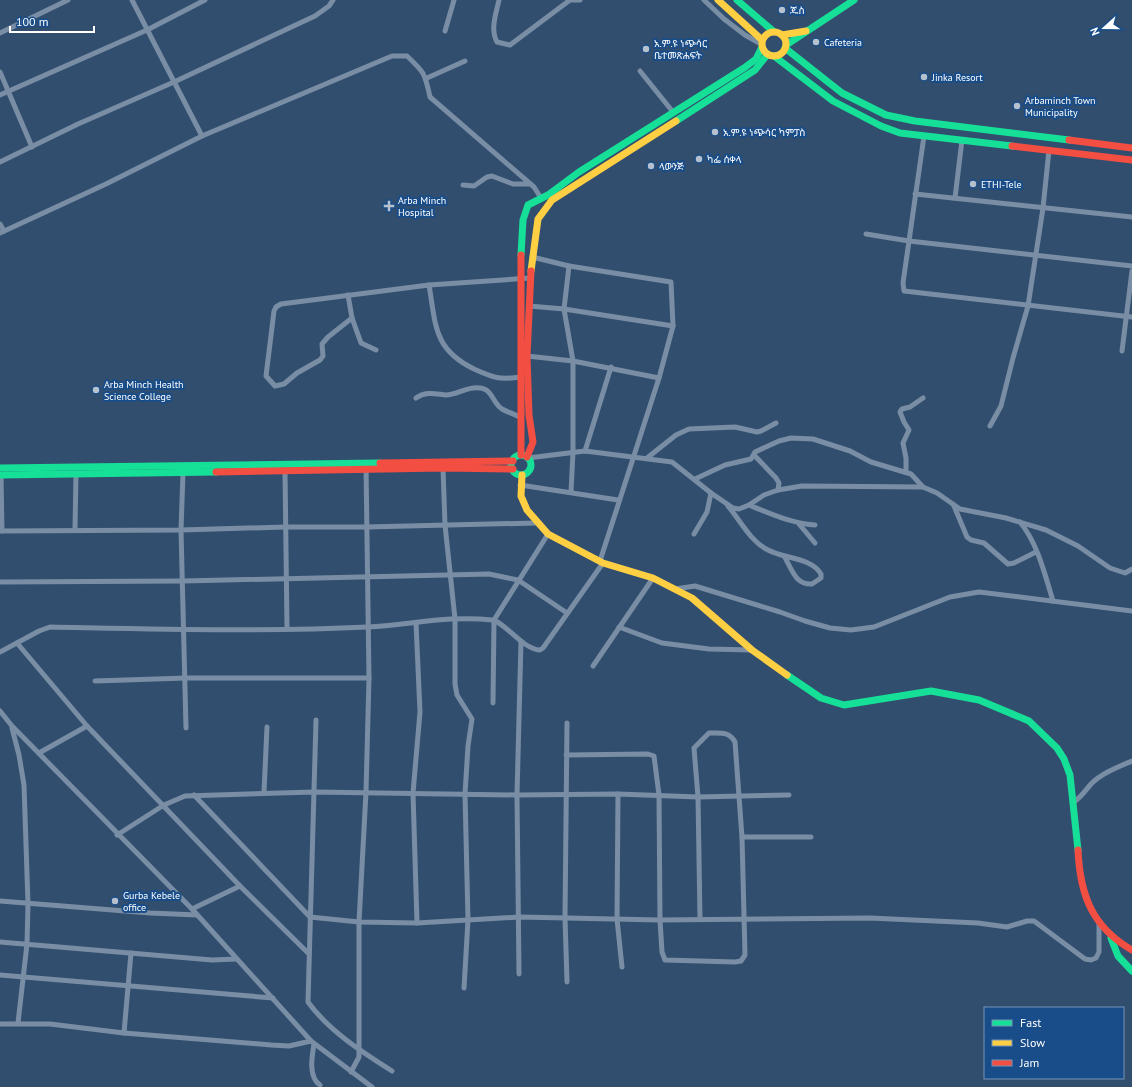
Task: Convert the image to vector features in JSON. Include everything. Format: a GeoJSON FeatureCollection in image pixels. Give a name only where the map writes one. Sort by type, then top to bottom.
{"type":"FeatureCollection","features":[{"type":"Feature","properties":{"kind":"main road"},"geometry":{"type":"LineString","coordinates":[[718,0],[762,43],[771,56],[829,100],[849,112],[881,127],[924,136],[1132,160]]}},
{"type":"Feature","properties":{"kind":"main road"},"geometry":{"type":"LineString","coordinates":[[737,0],[773,31],[782,35],[810,30]]}},
{"type":"Feature","properties":{"kind":"main road"},"geometry":{"type":"LineString","coordinates":[[526,457],[533,442],[529,415],[527,356],[530,278],[538,218],[545,208],[552,200],[755,70],[771,56],[781,54],[786,47],[854,0]]}},
{"type":"Feature","properties":{"kind":"main road"},"geometry":{"type":"LineString","coordinates":[[512,461],[512,469],[516,474],[522,475],[528,472],[531,467],[526,457],[521,418],[520,278],[523,220],[528,205],[756,59],[766,34],[773,31]]}},
{"type":"Feature","properties":{"kind":"main road"},"geometry":{"type":"LineString","coordinates":[[782,35],[786,47],[842,93],[886,115],[915,121],[1132,148]]}},
{"type":"Feature","properties":{"kind":"main road"},"geometry":{"type":"LineString","coordinates":[[985,142],[986,130]]}},
{"type":"Feature","properties":{"kind":"main road"},"geometry":{"type":"LineString","coordinates":[[0,473],[366,466],[512,461],[516,457],[526,457]]}},
{"type":"Feature","properties":{"kind":"main road"},"geometry":{"type":"LineString","coordinates":[[0,473],[76,474],[285,471],[366,466],[512,469]]}},
{"type":"Feature","properties":{"kind":"main road"},"geometry":{"type":"LineString","coordinates":[[522,475],[520,485],[521,496],[524,503],[536,523],[548,534],[601,562],[653,578],[692,598],[752,650],[811,692],[833,702],[844,705],[931,691],[979,700],[1029,721],[1057,748],[1064,758],[1070,775],[1083,891],[1099,924],[1110,936],[1132,950]]}},
{"type":"Feature","properties":{"kind":"main road"},"geometry":{"type":"LineString","coordinates":[[1110,936],[1118,956],[1132,971]]}},
{"type":"Feature","properties":{"kind":"street"},"geometry":{"type":"LineString","coordinates":[[0,33],[68,0]]}},
{"type":"Feature","properties":{"kind":"street"},"geometry":{"type":"LineString","coordinates":[[132,0],[202,136]]}},
{"type":"Feature","properties":{"kind":"street"},"geometry":{"type":"LineString","coordinates":[[0,95],[147,30],[205,0]]}},
{"type":"Feature","properties":{"kind":"street"},"geometry":{"type":"LineString","coordinates":[[0,162],[78,124],[174,82],[315,16],[330,6],[333,0]]}},
{"type":"Feature","properties":{"kind":"street"},"geometry":{"type":"LineString","coordinates":[[445,31],[454,0]]}},
{"type":"Feature","properties":{"kind":"street"},"geometry":{"type":"LineString","coordinates":[[500,0],[494,26],[494,36],[496,42],[510,45],[571,0],[580,0]]}},
{"type":"Feature","properties":{"kind":"street"},"geometry":{"type":"LineString","coordinates":[[704,0],[729,23],[745,35],[762,43]]}},
{"type":"Feature","properties":{"kind":"street"},"geometry":{"type":"LineString","coordinates":[[0,224],[2,232],[106,184],[202,136],[392,56],[407,56],[423,71],[427,78],[430,97],[534,188],[540,198]]}},
{"type":"Feature","properties":{"kind":"street"},"geometry":{"type":"LineString","coordinates":[[427,78],[465,61]]}},
{"type":"Feature","properties":{"kind":"street"},"geometry":{"type":"LineString","coordinates":[[640,71],[673,112]]}},
{"type":"Feature","properties":{"kind":"street"},"geometry":{"type":"LineString","coordinates":[[0,72],[32,147]]}},
{"type":"Feature","properties":{"kind":"street"},"geometry":{"type":"LineString","coordinates":[[924,136],[903,283],[904,291],[1132,317]]}},
{"type":"Feature","properties":{"kind":"street"},"geometry":{"type":"LineString","coordinates":[[955,198],[962,140]]}},
{"type":"Feature","properties":{"kind":"street"},"geometry":{"type":"LineString","coordinates":[[990,426],[1001,406],[1028,306],[1043,208],[1049,150]]}},
{"type":"Feature","properties":{"kind":"street"},"geometry":{"type":"LineString","coordinates":[[463,185],[474,186],[487,177],[492,176],[513,184],[529,184]]}},
{"type":"Feature","properties":{"kind":"street"},"geometry":{"type":"LineString","coordinates":[[915,194],[1132,217]]}},
{"type":"Feature","properties":{"kind":"street"},"geometry":{"type":"LineString","coordinates":[[866,234],[909,241],[1132,266]]}},
{"type":"Feature","properties":{"kind":"street"},"geometry":{"type":"LineString","coordinates":[[0,652],[50,627],[185,629],[368,627],[455,619],[494,620],[521,641],[537,650],[543,648],[601,562],[618,500],[634,457],[659,378],[673,326],[671,282],[569,266],[532,257]]}},
{"type":"Feature","properties":{"kind":"street"},"geometry":{"type":"LineString","coordinates":[[569,266],[564,309],[573,361],[573,452],[570,492]]}},
{"type":"Feature","properties":{"kind":"street"},"geometry":{"type":"LineString","coordinates":[[1122,351],[1132,270]]}},
{"type":"Feature","properties":{"kind":"street"},"geometry":{"type":"LineString","coordinates":[[352,318],[328,337],[322,344],[323,356],[320,360],[297,373],[284,384],[274,386],[269,382],[266,376],[276,306],[281,304],[429,285],[530,278]]}},
{"type":"Feature","properties":{"kind":"street"},"geometry":{"type":"LineString","coordinates":[[429,285],[438,334],[447,351],[459,362],[501,380],[521,377]]}},
{"type":"Feature","properties":{"kind":"street"},"geometry":{"type":"LineString","coordinates":[[348,295],[352,318],[361,343],[376,350]]}},
{"type":"Feature","properties":{"kind":"street"},"geometry":{"type":"LineString","coordinates":[[529,306],[564,309],[673,326]]}},
{"type":"Feature","properties":{"kind":"street"},"geometry":{"type":"LineString","coordinates":[[527,356],[611,367],[659,378]]}},
{"type":"Feature","properties":{"kind":"street"},"geometry":{"type":"LineString","coordinates":[[585,451],[611,367]]}},
{"type":"Feature","properties":{"kind":"street"},"geometry":{"type":"LineString","coordinates":[[416,398],[421,394],[430,393],[448,395],[474,388],[483,388],[490,393],[502,409],[512,412],[521,418]]}},
{"type":"Feature","properties":{"kind":"street"},"geometry":{"type":"LineString","coordinates":[[906,472],[906,458],[903,444],[909,430],[900,412],[902,409],[910,407],[923,398]]}},
{"type":"Feature","properties":{"kind":"street"},"geometry":{"type":"LineString","coordinates":[[647,458],[676,435],[689,429],[735,427],[757,432],[776,423]]}},
{"type":"Feature","properties":{"kind":"street"},"geometry":{"type":"LineString","coordinates":[[695,479],[725,465],[751,459],[755,452],[779,441],[791,438],[813,439],[850,451],[872,462],[906,472],[919,480],[923,487]]}},
{"type":"Feature","properties":{"kind":"street"},"geometry":{"type":"LineString","coordinates":[[526,457],[585,451],[672,462],[711,493],[733,508],[749,506],[764,495],[778,490],[802,486],[923,487],[937,493],[953,506],[970,512],[1020,522],[1061,537],[1078,546],[1110,568],[1125,573],[1132,570]]}},
{"type":"Feature","properties":{"kind":"street"},"geometry":{"type":"LineString","coordinates":[[754,456],[776,478],[779,483],[778,490]]}},
{"type":"Feature","properties":{"kind":"street"},"geometry":{"type":"LineString","coordinates":[[351,1072],[359,1057],[359,922],[366,792],[369,678],[366,466]]}},
{"type":"Feature","properties":{"kind":"street"},"geometry":{"type":"LineString","coordinates":[[443,468],[445,525],[455,619],[455,684],[457,695],[472,719],[468,746],[465,794],[468,920],[464,988]]}},
{"type":"Feature","properties":{"kind":"street"},"geometry":{"type":"LineString","coordinates":[[285,471],[287,628]]}},
{"type":"Feature","properties":{"kind":"street"},"geometry":{"type":"LineString","coordinates":[[183,472],[181,530],[185,629],[186,728]]}},
{"type":"Feature","properties":{"kind":"street"},"geometry":{"type":"LineString","coordinates":[[0,473],[1,531],[75,529],[181,530],[536,523]]}},
{"type":"Feature","properties":{"kind":"street"},"geometry":{"type":"LineString","coordinates":[[75,529],[76,474]]}},
{"type":"Feature","properties":{"kind":"street"},"geometry":{"type":"LineString","coordinates":[[520,485],[618,500]]}},
{"type":"Feature","properties":{"kind":"street"},"geometry":{"type":"LineString","coordinates":[[694,534],[707,512],[711,493]]}},
{"type":"Feature","properties":{"kind":"street"},"geometry":{"type":"LineString","coordinates":[[724,501],[750,535],[767,550],[814,565],[821,574],[821,578],[812,584],[802,583],[797,579],[784,556]]}},
{"type":"Feature","properties":{"kind":"street"},"geometry":{"type":"LineString","coordinates":[[749,506],[798,524],[815,526]]}},
{"type":"Feature","properties":{"kind":"street"},"geometry":{"type":"LineString","coordinates":[[953,506],[967,537],[971,540],[984,543],[1008,564],[1014,563],[1036,552]]}},
{"type":"Feature","properties":{"kind":"street"},"geometry":{"type":"LineString","coordinates":[[1020,522],[1026,529],[1044,569],[1052,601]]}},
{"type":"Feature","properties":{"kind":"street"},"geometry":{"type":"LineString","coordinates":[[798,524],[815,543]]}},
{"type":"Feature","properties":{"kind":"street"},"geometry":{"type":"LineString","coordinates":[[493,703],[494,620],[548,534]]}},
{"type":"Feature","properties":{"kind":"street"},"geometry":{"type":"LineString","coordinates":[[0,582],[183,581],[489,574],[518,580],[567,613]]}},
{"type":"Feature","properties":{"kind":"street"},"geometry":{"type":"LineString","coordinates":[[593,666],[653,578]]}},
{"type":"Feature","properties":{"kind":"street"},"geometry":{"type":"LineString","coordinates":[[675,589],[695,586],[780,612],[805,622],[830,628],[851,630],[874,627],[950,597],[979,592],[1132,611]]}},
{"type":"Feature","properties":{"kind":"street"},"geometry":{"type":"LineString","coordinates":[[416,623],[420,712],[413,793],[417,923]]}},
{"type":"Feature","properties":{"kind":"street"},"geometry":{"type":"LineString","coordinates":[[619,627],[662,643],[709,649],[752,650]]}},
{"type":"Feature","properties":{"kind":"street"},"geometry":{"type":"LineString","coordinates":[[519,974],[517,795],[521,641]]}},
{"type":"Feature","properties":{"kind":"street"},"geometry":{"type":"LineString","coordinates":[[17,643],[87,726],[240,886],[308,953]]}},
{"type":"Feature","properties":{"kind":"street"},"geometry":{"type":"LineString","coordinates":[[95,681],[186,678],[369,678]]}},
{"type":"Feature","properties":{"kind":"street"},"geometry":{"type":"LineString","coordinates":[[0,711],[12,726],[117,835],[192,909],[313,1042],[372,1087]]}},
{"type":"Feature","properties":{"kind":"street"},"geometry":{"type":"LineString","coordinates":[[316,720],[308,953],[308,1002],[316,1013],[359,1050],[392,1071]]}},
{"type":"Feature","properties":{"kind":"street"},"geometry":{"type":"LineString","coordinates":[[567,723],[565,918],[567,982]]}},
{"type":"Feature","properties":{"kind":"street"},"geometry":{"type":"LineString","coordinates":[[12,726],[19,754],[24,786],[28,904],[27,944],[18,1023]]}},
{"type":"Feature","properties":{"kind":"street"},"geometry":{"type":"LineString","coordinates":[[38,752],[87,726]]}},
{"type":"Feature","properties":{"kind":"street"},"geometry":{"type":"LineString","coordinates":[[264,792],[267,727]]}},
{"type":"Feature","properties":{"kind":"street"},"geometry":{"type":"LineString","coordinates":[[566,755],[648,754],[654,756],[659,795],[660,920],[662,952],[665,960],[735,962],[741,960],[745,955],[740,795],[735,742],[732,736],[725,733],[709,733],[694,748],[698,797],[700,919]]}},
{"type":"Feature","properties":{"kind":"street"},"geometry":{"type":"LineString","coordinates":[[1074,802],[1082,797],[1090,785],[1102,775],[1132,761]]}},
{"type":"Feature","properties":{"kind":"street"},"geometry":{"type":"LineString","coordinates":[[117,835],[164,805],[186,796],[194,795],[264,792],[366,792],[517,795],[618,794],[698,797],[789,795]]}},
{"type":"Feature","properties":{"kind":"street"},"geometry":{"type":"LineString","coordinates":[[618,794],[617,920],[622,967]]}},
{"type":"Feature","properties":{"kind":"street"},"geometry":{"type":"LineString","coordinates":[[194,795],[310,917],[359,922],[417,923],[519,917],[617,920],[870,918],[978,923],[1007,927],[1026,921],[1034,921],[1079,955],[1085,959],[1091,960],[1096,958],[1099,952],[1099,924]]}},
{"type":"Feature","properties":{"kind":"street"},"geometry":{"type":"LineString","coordinates":[[742,837],[811,837]]}},
{"type":"Feature","properties":{"kind":"street"},"geometry":{"type":"LineString","coordinates":[[192,909],[240,886]]}},
{"type":"Feature","properties":{"kind":"street"},"geometry":{"type":"LineString","coordinates":[[0,901],[150,913],[197,915]]}},
{"type":"Feature","properties":{"kind":"street"},"geometry":{"type":"LineString","coordinates":[[0,942],[212,960],[237,959]]}},
{"type":"Feature","properties":{"kind":"street"},"geometry":{"type":"LineString","coordinates":[[124,1033],[131,953]]}},
{"type":"Feature","properties":{"kind":"street"},"geometry":{"type":"LineString","coordinates":[[0,975],[273,998]]}},
{"type":"Feature","properties":{"kind":"street"},"geometry":{"type":"LineString","coordinates":[[0,1024],[50,1024],[124,1033],[271,1045],[289,1046],[313,1042]]}},
{"type":"Feature","properties":{"kind":"street"},"geometry":{"type":"LineString","coordinates":[[313,1042],[313,1076],[316,1083],[320,1085]]}},
{"type":"Feature","properties":{"kind":"traffic: fast"},"geometry":{"type":"LineString","coordinates":[[737,0],[773,31]]}},
{"type":"Feature","properties":{"kind":"traffic: fast"},"geometry":{"type":"LineString","coordinates":[[786,45],[854,0]]}},
{"type":"Feature","properties":{"kind":"traffic: fast"},"geometry":{"type":"LineString","coordinates":[[521,255],[523,220],[528,205],[548,195],[579,172],[744,68],[756,59],[762,47]]}},
{"type":"Feature","properties":{"kind":"traffic: fast"},"geometry":{"type":"LineString","coordinates":[[785,48],[842,93],[886,115],[915,121],[1069,140]]}},
{"type":"Feature","properties":{"kind":"traffic: fast"},"geometry":{"type":"LineString","coordinates":[[676,121],[755,70],[767,55]]}},
{"type":"Feature","properties":{"kind":"traffic: fast"},"geometry":{"type":"LineString","coordinates":[[774,56],[833,101],[881,126],[900,133],[1012,146]]}},
{"type":"Feature","properties":{"kind":"traffic: fast"},"geometry":{"type":"LineString","coordinates":[[521,455],[528,458],[531,465],[528,472],[521,475],[514,472],[511,465],[514,458],[521,455]]}},
{"type":"Feature","properties":{"kind":"traffic: fast"},"geometry":{"type":"LineString","coordinates":[[0,468],[380,463]]}},
{"type":"Feature","properties":{"kind":"traffic: fast"},"geometry":{"type":"LineString","coordinates":[[0,475],[216,472]]}},
{"type":"Feature","properties":{"kind":"traffic: fast"},"geometry":{"type":"LineString","coordinates":[[787,675],[821,698],[844,705],[931,691],[979,700],[1029,721],[1057,748],[1064,759],[1070,775],[1078,850]]}},
{"type":"Feature","properties":{"kind":"traffic: fast"},"geometry":{"type":"LineString","coordinates":[[1111,938],[1118,956],[1132,971]]}},
{"type":"Feature","properties":{"kind":"traffic: slow"},"geometry":{"type":"LineString","coordinates":[[718,0],[762,40]]}},
{"type":"Feature","properties":{"kind":"traffic: slow"},"geometry":{"type":"LineString","coordinates":[[782,35],[806,31]]}},
{"type":"Feature","properties":{"kind":"traffic: slow"},"geometry":{"type":"LineString","coordinates":[[774,32],[783,35],[786,44],[783,53],[774,56],[765,53],[762,44],[765,35],[774,32]]}},
{"type":"Feature","properties":{"kind":"traffic: slow"},"geometry":{"type":"LineString","coordinates":[[531,271],[538,219],[552,200],[676,121]]}},
{"type":"Feature","properties":{"kind":"traffic: slow"},"geometry":{"type":"LineString","coordinates":[[522,475],[521,496],[527,510],[548,534],[603,563],[653,578],[692,598],[752,650],[787,675]]}},
{"type":"Feature","properties":{"kind":"traffic: jam"},"geometry":{"type":"LineString","coordinates":[[1069,140],[1132,148]]}},
{"type":"Feature","properties":{"kind":"traffic: jam"},"geometry":{"type":"LineString","coordinates":[[1012,146],[1132,160]]}},
{"type":"Feature","properties":{"kind":"traffic: jam"},"geometry":{"type":"LineString","coordinates":[[521,255],[521,455]]}},
{"type":"Feature","properties":{"kind":"traffic: jam"},"geometry":{"type":"LineString","coordinates":[[527,457],[533,442],[529,415],[527,356],[531,271]]}},
{"type":"Feature","properties":{"kind":"traffic: jam"},"geometry":{"type":"LineString","coordinates":[[380,463],[513,461]]}},
{"type":"Feature","properties":{"kind":"traffic: jam"},"geometry":{"type":"LineString","coordinates":[[216,472],[443,468],[513,469]]}},
{"type":"Feature","properties":{"kind":"traffic: jam"},"geometry":{"type":"LineString","coordinates":[[1078,850],[1079,866],[1085,895],[1091,908],[1107,931],[1118,941],[1132,950]]}},
{"type":"Feature","properties":{"kind":"place","name":"ጁስ"},"geometry":{"type":"Point","coordinates":[782,10]}},
{"type":"Feature","properties":{"kind":"place","name":"Cafeteria"},"geometry":{"type":"Point","coordinates":[816,42]}},
{"type":"Feature","properties":{"kind":"place","name":"አ.ም.ዩ ነጭሳር ቤተመጽሐፍት"},"geometry":{"type":"Point","coordinates":[646,49]}},
{"type":"Feature","properties":{"kind":"place","name":"Jinka Resort"},"geometry":{"type":"Point","coordinates":[924,77]}},
{"type":"Feature","properties":{"kind":"place","name":"Arbaminch Town Municipality"},"geometry":{"type":"Point","coordinates":[1017,106]}},
{"type":"Feature","properties":{"kind":"place","name":"አ.ም.ዩ ነጭሳር ካምፓስ"},"geometry":{"type":"Point","coordinates":[715,132]}},
{"type":"Feature","properties":{"kind":"place","name":"ካፌ ሰቀላ"},"geometry":{"type":"Point","coordinates":[699,159]}},
{"type":"Feature","properties":{"kind":"place","name":"ላውንጅ"},"geometry":{"type":"Point","coordinates":[651,166]}},
{"type":"Feature","properties":{"kind":"place","name":"ETHI-Tele"},"geometry":{"type":"Point","coordinates":[973,184]}},
{"type":"Feature","properties":{"kind":"place","name":"Arba Minch Hospital"},"geometry":{"type":"Point","coordinates":[389,206]}},
{"type":"Feature","properties":{"kind":"place","name":"Arba Minch Health Science College"},"geometry":{"type":"Point","coordinates":[96,390]}},
{"type":"Feature","properties":{"kind":"place","name":"Gurba Kebele office"},"geometry":{"type":"Point","coordinates":[115,901]}}]}
